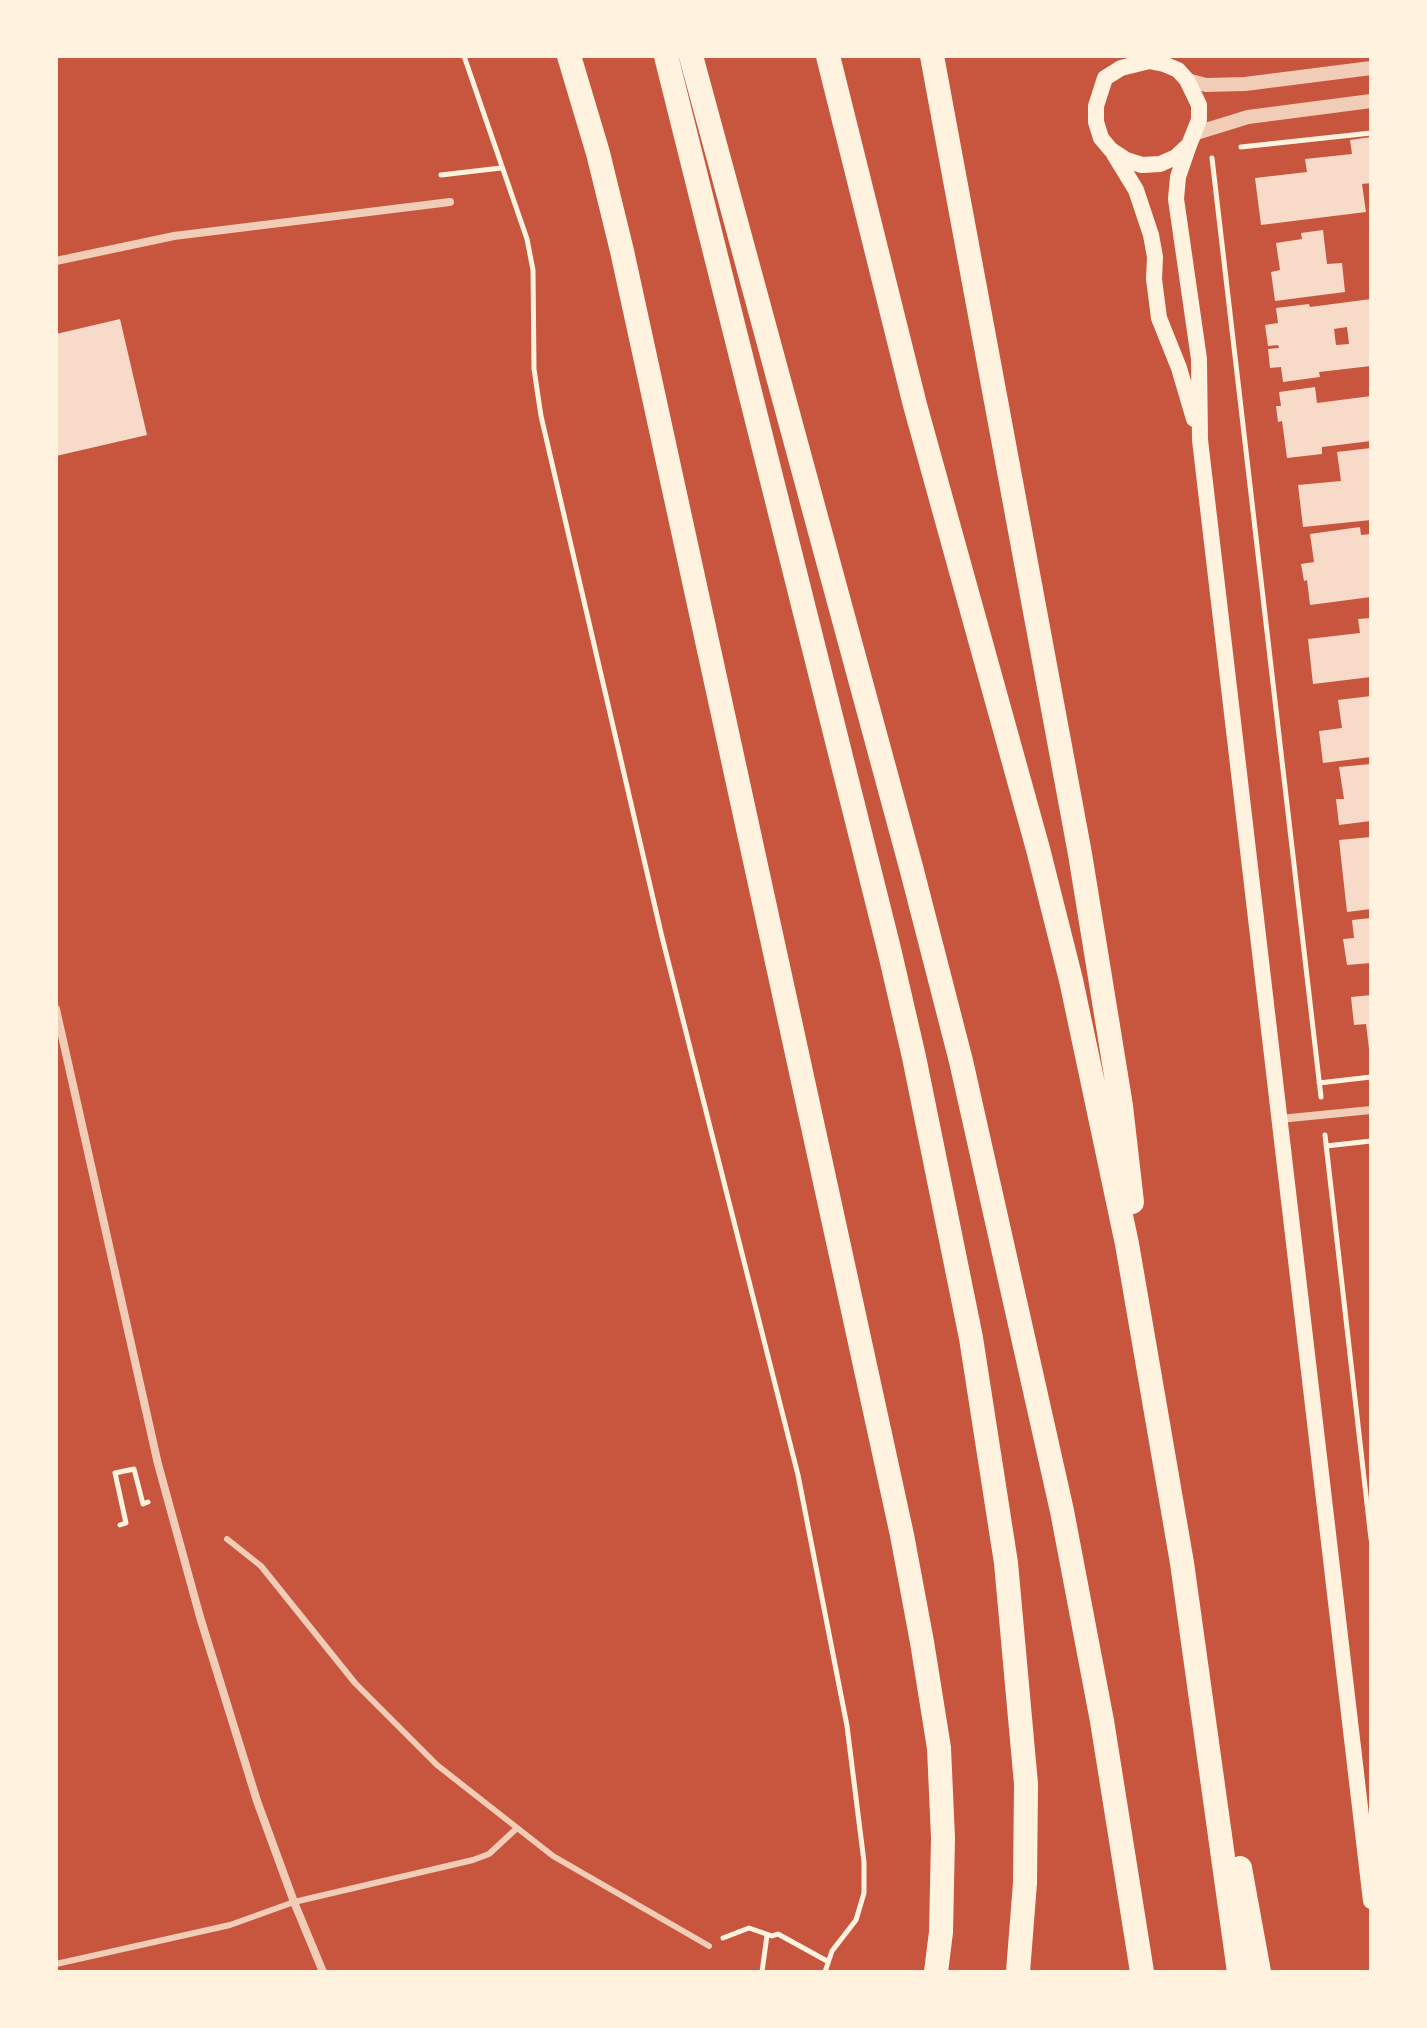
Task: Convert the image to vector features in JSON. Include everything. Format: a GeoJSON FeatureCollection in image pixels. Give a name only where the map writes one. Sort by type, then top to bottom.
{"type":"FeatureCollection","features":[{"type":"Feature","properties":{"kind":"highway"},"geometry":{"type":"LineString","coordinates":[[569,56],[598,153],[622,251],[911,1581],[939,1748],[943,1838],[941,1932],[936,1972]]}},
{"type":"Feature","properties":{"kind":"highway"},"geometry":{"type":"LineString","coordinates":[[666,56],[889,949],[971,1338],[1006,1563],[1026,1784],[1025,1883],[1018,1972]]}},
{"type":"Feature","properties":{"kind":"highway"},"geometry":{"type":"LineString","coordinates":[[691,56],[961,1061],[1062,1511],[1102,1721],[1142,1972]]}},
{"type":"Feature","properties":{"kind":"highway"},"geometry":{"type":"LineString","coordinates":[[828,56],[915,405],[1038,849],[1071,980],[1127,1244],[1182,1563],[1259,1972]]}},
{"type":"Feature","properties":{"kind":"highway"},"geometry":{"type":"LineString","coordinates":[[932,56],[1095,948],[1121,1106],[1154,1395]]}},
{"type":"Feature","properties":{"kind":"highway"},"geometry":{"type":"LineString","coordinates":[[1182,1563],[1239,1972]]}},
{"type":"Feature","properties":{"kind":"main road"},"geometry":{"type":"LineString","coordinates":[[1111,56],[1096,106],[1096,122],[1101,138],[1136,190],[1151,235],[1159,318],[1179,368],[1200,440]]}},
{"type":"Feature","properties":{"kind":"main road"},"geometry":{"type":"LineString","coordinates":[[1168,56],[1183,75],[1199,105],[1192,139],[1178,177],[1176,199],[1199,359],[1200,440],[1371,1901]]}},
{"type":"Feature","properties":{"kind":"main road"},"geometry":{"type":"LineString","coordinates":[[1105,78],[1121,68],[1149,61],[1183,75]]}},
{"type":"Feature","properties":{"kind":"main road"},"geometry":{"type":"LineString","coordinates":[[1111,150],[1134,163],[1160,164],[1176,157],[1192,139]]}},
{"type":"Feature","properties":{"kind":"street"},"geometry":{"type":"LineString","coordinates":[[1183,75],[1206,85],[1245,84],[1371,68]]}},
{"type":"Feature","properties":{"kind":"street"},"geometry":{"type":"LineString","coordinates":[[1192,139],[1248,117],[1371,101]]}},
{"type":"Feature","properties":{"kind":"street"},"geometry":{"type":"LineString","coordinates":[[56,261],[174,236],[450,202]]}},
{"type":"Feature","properties":{"kind":"street"},"geometry":{"type":"LineString","coordinates":[[56,1009],[136,1371],[167,1496],[223,1694],[294,1902],[323,1972]]}},
{"type":"Feature","properties":{"kind":"street"},"geometry":{"type":"LineString","coordinates":[[1279,1119],[1371,1110]]}},
{"type":"Feature","properties":{"kind":"lane"},"geometry":{"type":"LineString","coordinates":[[227,1539],[261,1566],[329,1653],[437,1765],[553,1856],[709,1946]]}},
{"type":"Feature","properties":{"kind":"lane"},"geometry":{"type":"LineString","coordinates":[[56,1964],[230,1925],[294,1902],[473,1860],[489,1854],[517,1828]]}},
{"type":"Feature","properties":{"kind":"path"},"geometry":{"type":"LineString","coordinates":[[464,56],[501,168],[522,219],[533,270],[534,369],[544,427],[662,937],[798,1475],[847,1726],[864,1862],[864,1893],[856,1920],[827,1961],[825,1972]]}},
{"type":"Feature","properties":{"kind":"path"},"geometry":{"type":"LineString","coordinates":[[1228,149],[1371,133]]}},
{"type":"Feature","properties":{"kind":"path"},"geometry":{"type":"LineString","coordinates":[[1216,150],[1212,155],[1371,1539]]}},
{"type":"Feature","properties":{"kind":"path"},"geometry":{"type":"LineString","coordinates":[[441,175],[501,168]]}},
{"type":"Feature","properties":{"kind":"path"},"geometry":{"type":"LineString","coordinates":[[1319,1083],[1371,1077]]}},
{"type":"Feature","properties":{"kind":"path"},"geometry":{"type":"LineString","coordinates":[[1326,1146],[1371,1141]]}},
{"type":"Feature","properties":{"kind":"path"},"geometry":{"type":"LineString","coordinates":[[120,1525],[126,1523],[115,1473],[134,1469],[143,1504],[167,1496]]}},
{"type":"Feature","properties":{"kind":"path"},"geometry":{"type":"LineString","coordinates":[[709,1946],[736,1931],[749,1928],[767,1935],[778,1934],[827,1961]]}},
{"type":"Feature","properties":{"kind":"path"},"geometry":{"type":"LineString","coordinates":[[762,1972],[767,1935]]}},
{"type":"Feature","properties":{"kind":"building"},"geometry":{"type":"Polygon","coordinates":[[[1371,137],[1371,183],[1362,184],[1366,212],[1261,225],[1255,178],[1307,172],[1305,159],[1352,154],[1350,140],[1371,137]]]}},
{"type":"Feature","properties":{"kind":"building"},"geometry":{"type":"Polygon","coordinates":[[[1323,230],[1327,264],[1342,263],[1345,292],[1275,301],[1271,272],[1280,270],[1276,243],[1302,239],[1301,233],[1323,230]]]}},
{"type":"Feature","properties":{"kind":"building"},"geometry":{"type":"Polygon","coordinates":[[[1371,299],[1371,366],[1319,372],[1320,377],[1283,382],[1281,367],[1270,368],[1268,349],[1279,348],[1278,345],[1268,346],[1265,325],[1278,323],[1276,308],[1309,304],[1310,307],[1371,299]],[[1347,327],[1334,329],[1336,345],[1349,344],[1347,327]]]}},
{"type":"Feature","properties":{"kind":"building"},"geometry":{"type":"Polygon","coordinates":[[[120,319],[147,435],[56,456],[56,334],[120,319]]]}},
{"type":"Feature","properties":{"kind":"building"},"geometry":{"type":"Polygon","coordinates":[[[1315,387],[1317,403],[1371,396],[1371,441],[1322,447],[1322,454],[1287,458],[1282,421],[1278,422],[1276,406],[1281,406],[1279,392],[1315,387]]]}},
{"type":"Feature","properties":{"kind":"building"},"geometry":{"type":"Polygon","coordinates":[[[1371,448],[1371,520],[1303,527],[1298,485],[1341,481],[1337,452],[1371,448]]]}},
{"type":"Feature","properties":{"kind":"building"},"geometry":{"type":"Polygon","coordinates":[[[1360,527],[1361,535],[1371,534],[1371,597],[1310,605],[1307,580],[1304,581],[1301,564],[1314,562],[1310,534],[1360,527]]]}},
{"type":"Feature","properties":{"kind":"building"},"geometry":{"type":"Polygon","coordinates":[[[1371,618],[1371,677],[1313,684],[1308,639],[1360,633],[1358,619],[1371,618]]]}},
{"type":"Feature","properties":{"kind":"building"},"geometry":{"type":"Polygon","coordinates":[[[1371,696],[1371,757],[1323,763],[1319,731],[1342,728],[1338,700],[1371,696]]]}},
{"type":"Feature","properties":{"kind":"building"},"geometry":{"type":"Polygon","coordinates":[[[1371,764],[1371,821],[1339,825],[1336,799],[1344,799],[1339,767],[1371,764]]]}},
{"type":"Feature","properties":{"kind":"building"},"geometry":{"type":"Polygon","coordinates":[[[1371,837],[1371,909],[1347,912],[1339,840],[1371,837]]]}},
{"type":"Feature","properties":{"kind":"building"},"geometry":{"type":"Polygon","coordinates":[[[1371,918],[1371,963],[1347,965],[1343,939],[1354,938],[1352,920],[1371,918]]]}},
{"type":"Feature","properties":{"kind":"building"},"geometry":{"type":"Polygon","coordinates":[[[1371,995],[1369,1049],[1366,1024],[1354,1025],[1351,997],[1371,995]]]}}]}
